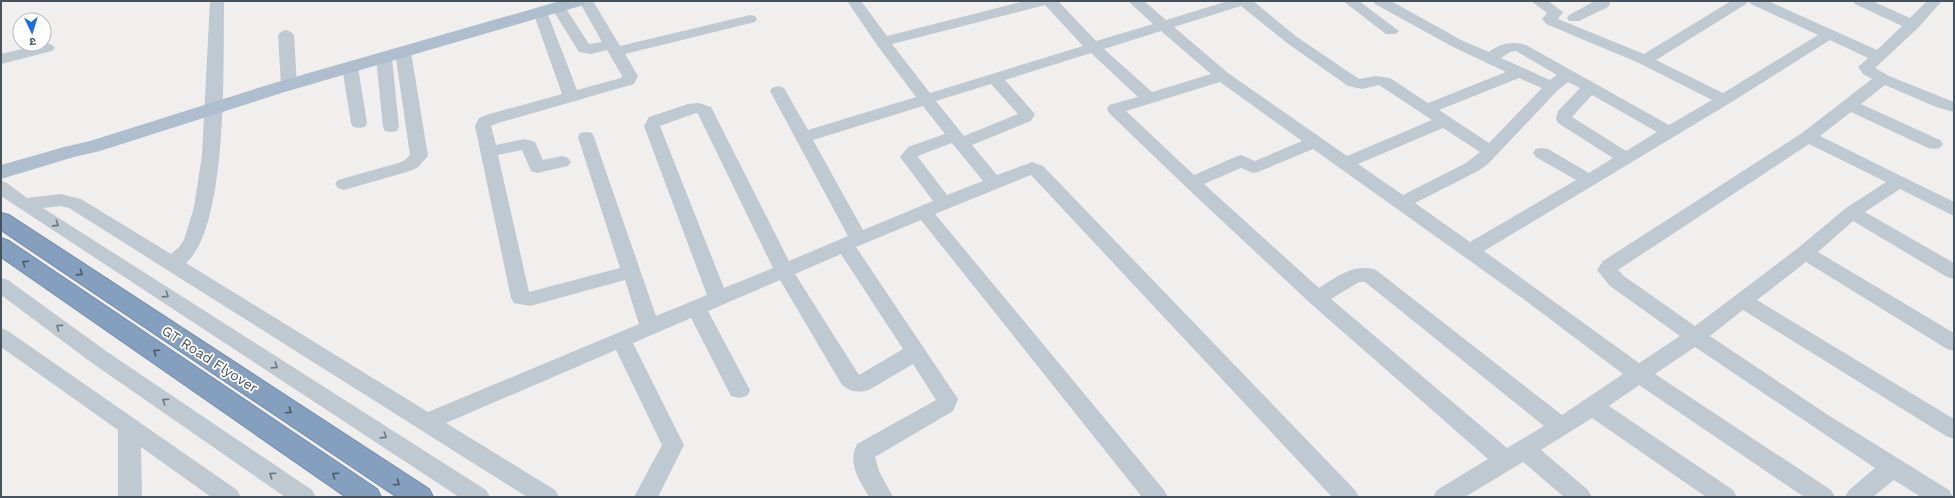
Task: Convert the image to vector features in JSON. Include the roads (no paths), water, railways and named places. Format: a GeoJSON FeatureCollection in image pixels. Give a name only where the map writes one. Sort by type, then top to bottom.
{"type":"FeatureCollection","features":[{"type":"Feature","properties":{"kind":"highway","name":"GT Road Flyover"},"geometry":{"type":"LineString","coordinates":[[1,220],[419,497]]}},
{"type":"Feature","properties":{"kind":"highway","name":"GT Road Flyover"},"geometry":{"type":"LineString","coordinates":[[1,246],[367,497]]}},
{"type":"Feature","properties":{"kind":"main road"},"geometry":{"type":"LineString","coordinates":[[1,172],[60,154],[94,147],[289,85],[578,1]]}},
{"type":"Feature","properties":{"kind":"main road"},"geometry":{"type":"LineString","coordinates":[[1,185],[55,166],[94,147]]}},
{"type":"Feature","properties":{"kind":"street"},"geometry":{"type":"LineString","coordinates":[[173,263],[186,252],[199,225],[211,155],[217,1]]}},
{"type":"Feature","properties":{"kind":"street"},"geometry":{"type":"LineString","coordinates":[[586,1],[630,76],[628,81],[485,122],[484,126],[488,152],[521,298],[530,299],[630,272]]}},
{"type":"Feature","properties":{"kind":"street"},"geometry":{"type":"LineString","coordinates":[[854,1],[882,42],[994,183]]}},
{"type":"Feature","properties":{"kind":"street"},"geometry":{"type":"LineString","coordinates":[[882,42],[1042,1]]}},
{"type":"Feature","properties":{"kind":"street"},"geometry":{"type":"LineString","coordinates":[[1050,1],[1093,47],[1149,98]]}},
{"type":"Feature","properties":{"kind":"street"},"geometry":{"type":"LineString","coordinates":[[1135,1],[1222,76],[1470,251],[1639,374],[1823,497]]}},
{"type":"Feature","properties":{"kind":"street"},"geometry":{"type":"LineString","coordinates":[[804,137],[1243,1],[1292,40],[1354,83],[1363,85],[1381,80],[1491,152]]}},
{"type":"Feature","properties":{"kind":"street"},"geometry":{"type":"LineString","coordinates":[[1350,1],[1391,31]]}},
{"type":"Feature","properties":{"kind":"street"},"geometry":{"type":"LineString","coordinates":[[1380,1],[1458,44],[1552,87]]}},
{"type":"Feature","properties":{"kind":"street"},"geometry":{"type":"LineString","coordinates":[[1538,1],[1556,12],[1549,19],[1551,21],[1644,60],[1724,100]]}},
{"type":"Feature","properties":{"kind":"street"},"geometry":{"type":"LineString","coordinates":[[1574,18],[1603,4],[1602,1]]}},
{"type":"Feature","properties":{"kind":"street"},"geometry":{"type":"LineString","coordinates":[[1644,60],[1742,1]]}},
{"type":"Feature","properties":{"kind":"street"},"geometry":{"type":"LineString","coordinates":[[1756,1],[1879,57]]}},
{"type":"Feature","properties":{"kind":"street"},"geometry":{"type":"LineString","coordinates":[[1860,1],[1913,25]]}},
{"type":"Feature","properties":{"kind":"street"},"geometry":{"type":"LineString","coordinates":[[1935,1],[1913,25],[1879,57],[1866,67],[1869,71],[1883,79],[1942,104],[1954,107]]}},
{"type":"Feature","properties":{"kind":"street"},"geometry":{"type":"LineString","coordinates":[[558,7],[584,49],[613,48],[750,19]]}},
{"type":"Feature","properties":{"kind":"street"},"geometry":{"type":"LineString","coordinates":[[540,12],[572,98]]}},
{"type":"Feature","properties":{"kind":"street"},"geometry":{"type":"LineString","coordinates":[[1470,251],[1724,100],[1829,34]]}},
{"type":"Feature","properties":{"kind":"street"},"geometry":{"type":"LineString","coordinates":[[286,35],[289,85]]}},
{"type":"Feature","properties":{"kind":"street"},"geometry":{"type":"LineString","coordinates":[[1490,58],[1509,46],[1514,46],[1568,74],[1669,132]]}},
{"type":"Feature","properties":{"kind":"street"},"geometry":{"type":"LineString","coordinates":[[1,59],[30,52]]}},
{"type":"Feature","properties":{"kind":"street"},"geometry":{"type":"LineString","coordinates":[[344,184],[404,167],[411,164],[419,156],[403,52]]}},
{"type":"Feature","properties":{"kind":"street"},"geometry":{"type":"LineString","coordinates":[[384,58],[391,127]]}},
{"type":"Feature","properties":{"kind":"street"},"geometry":{"type":"LineString","coordinates":[[350,67],[359,123]]}},
{"type":"Feature","properties":{"kind":"street"},"geometry":{"type":"LineString","coordinates":[[1426,109],[1520,72]]}},
{"type":"Feature","properties":{"kind":"street"},"geometry":{"type":"LineString","coordinates":[[1401,203],[1472,167],[1491,152],[1552,87],[1568,74]]}},
{"type":"Feature","properties":{"kind":"street"},"geometry":{"type":"LineString","coordinates":[[1222,76],[1115,109],[1192,183],[1318,298],[1515,455],[1580,497]]}},
{"type":"Feature","properties":{"kind":"street"},"geometry":{"type":"LineString","coordinates":[[944,204],[909,157],[914,151],[958,139],[1025,117],[1027,114],[1025,111],[994,78]]}},
{"type":"Feature","properties":{"kind":"street"},"geometry":{"type":"LineString","coordinates":[[1883,79],[1808,137],[1610,266],[1607,270],[1617,281],[1694,337],[1892,467],[1941,497]]}},
{"type":"Feature","properties":{"kind":"street"},"geometry":{"type":"LineString","coordinates":[[1590,87],[1564,115],[1564,119],[1625,158]]}},
{"type":"Feature","properties":{"kind":"street"},"geometry":{"type":"LineString","coordinates":[[778,90],[804,137],[852,242],[916,352],[946,396],[947,402],[945,404],[863,454],[863,462],[881,497]]}},
{"type":"Feature","properties":{"kind":"street"},"geometry":{"type":"LineString","coordinates":[[1850,104],[1934,144]]}},
{"type":"Feature","properties":{"kind":"street"},"geometry":{"type":"LineString","coordinates":[[719,299],[652,126],[655,121],[694,108],[699,108],[704,111],[784,271],[850,379],[856,384],[868,381],[916,352]]}},
{"type":"Feature","properties":{"kind":"street"},"geometry":{"type":"LineString","coordinates":[[1345,163],[1444,121]]}},
{"type":"Feature","properties":{"kind":"street"},"geometry":{"type":"LineString","coordinates":[[586,137],[630,272],[650,327]]}},
{"type":"Feature","properties":{"kind":"street"},"geometry":{"type":"LineString","coordinates":[[1808,137],[1899,181],[1954,210]]}},
{"type":"Feature","properties":{"kind":"street"},"geometry":{"type":"LineString","coordinates":[[1192,183],[1241,161],[1253,167],[1258,166],[1314,142]]}},
{"type":"Feature","properties":{"kind":"street"},"geometry":{"type":"LineString","coordinates":[[488,152],[525,144],[529,146],[537,167],[562,162]]}},
{"type":"Feature","properties":{"kind":"street"},"geometry":{"type":"LineString","coordinates":[[1542,153],[1588,180]]}},
{"type":"Feature","properties":{"kind":"street"},"geometry":{"type":"LineString","coordinates":[[426,422],[1028,169],[1037,170],[1348,497]]}},
{"type":"Feature","properties":{"kind":"street"},"geometry":{"type":"LineString","coordinates":[[1445,497],[1561,427],[1694,337],[1805,253],[1852,212],[1899,181]]}},
{"type":"Feature","properties":{"kind":"street"},"geometry":{"type":"LineString","coordinates":[[1,185],[24,204],[478,497]]}},
{"type":"Feature","properties":{"kind":"street"},"geometry":{"type":"LineString","coordinates":[[24,204],[61,200],[75,203],[547,497]]}},
{"type":"Feature","properties":{"kind":"street"},"geometry":{"type":"LineString","coordinates":[[924,212],[1156,497]]}},
{"type":"Feature","properties":{"kind":"street"},"geometry":{"type":"LineString","coordinates":[[1852,212],[1954,272]]}},
{"type":"Feature","properties":{"kind":"street"},"geometry":{"type":"LineString","coordinates":[[1805,253],[1954,343]]}},
{"type":"Feature","properties":{"kind":"street"},"geometry":{"type":"LineString","coordinates":[[1318,298],[1356,275],[1369,275],[1561,427]]}},
{"type":"Feature","properties":{"kind":"street"},"geometry":{"type":"LineString","coordinates":[[1,285],[99,356],[304,497]]}},
{"type":"Feature","properties":{"kind":"street"},"geometry":{"type":"LineString","coordinates":[[1743,301],[1954,430]]}},
{"type":"Feature","properties":{"kind":"street"},"geometry":{"type":"LineString","coordinates":[[696,308],[739,390]]}},
{"type":"Feature","properties":{"kind":"street"},"geometry":{"type":"LineString","coordinates":[[1,336],[229,497]]}},
{"type":"Feature","properties":{"kind":"street"},"geometry":{"type":"LineString","coordinates":[[621,340],[673,445],[646,497]]}},
{"type":"Feature","properties":{"kind":"street"},"geometry":{"type":"LineString","coordinates":[[1592,406],[1725,497]]}},
{"type":"Feature","properties":{"kind":"street"},"geometry":{"type":"LineString","coordinates":[[129,426],[130,497]]}},
{"type":"Feature","properties":{"kind":"street"},"geometry":{"type":"LineString","coordinates":[[1857,497],[1892,467]]}}]}
